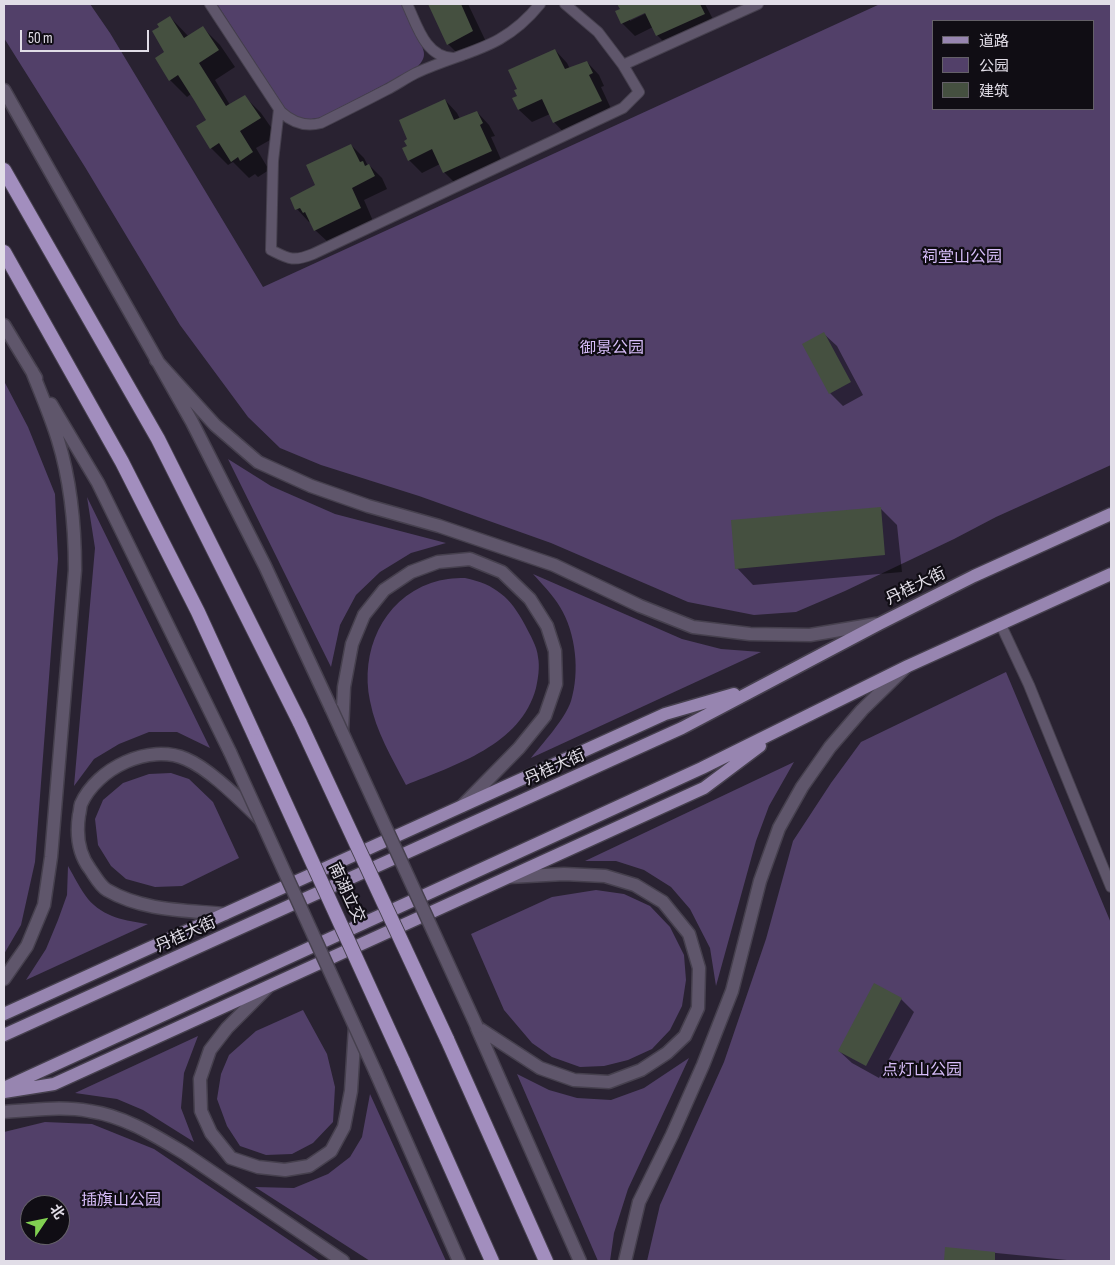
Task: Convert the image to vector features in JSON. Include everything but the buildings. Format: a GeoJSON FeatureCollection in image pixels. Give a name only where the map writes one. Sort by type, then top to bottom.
{"type":"FeatureCollection","features":[{"type":"Feature","properties":{"kind":"highway","name":"南湖立交"},"geometry":{"type":"LineString","coordinates":[[4,170],[158,439],[300,722],[447,1039],[546,1261]]}},
{"type":"Feature","properties":{"kind":"highway","name":"南湖立交"},"geometry":{"type":"LineString","coordinates":[[4,252],[122,462],[198,612],[492,1261]]}},
{"type":"Feature","properties":{"kind":"main road","name":"丹桂大街"},"geometry":{"type":"LineString","coordinates":[[4,1035],[682,728],[974,576],[1111,514]]}},
{"type":"Feature","properties":{"kind":"main road"},"geometry":{"type":"LineString","coordinates":[[4,1088],[702,768],[908,666],[1111,574]]}},
{"type":"Feature","properties":{"kind":"main road"},"geometry":{"type":"LineString","coordinates":[[4,1014],[665,714],[758,687]]}},
{"type":"Feature","properties":{"kind":"main road"},"geometry":{"type":"LineString","coordinates":[[4,1092],[54,1084],[704,788],[784,728]]}},
{"type":"Feature","properties":{"kind":"street"},"geometry":{"type":"LineString","coordinates":[[4,90],[192,422],[261,557],[477,1027],[580,1261]]}},
{"type":"Feature","properties":{"kind":"street"},"geometry":{"type":"LineString","coordinates":[[4,324],[98,483],[230,752],[376,1072],[459,1261]]}},
{"type":"Feature","properties":{"kind":"street"},"geometry":{"type":"LineString","coordinates":[[156,360],[215,425],[258,462],[311,486],[368,506],[440,526],[554,565],[640,606],[693,627],[750,634],[810,635],[879,624]]}},
{"type":"Feature","properties":{"kind":"street"},"geometry":{"type":"LineString","coordinates":[[4,979],[26,946],[44,905],[51,857],[76,570],[75,529],[58,440],[32,371]]}},
{"type":"Feature","properties":{"kind":"street"},"geometry":{"type":"LineString","coordinates":[[342,732],[344,687],[352,644],[364,615],[384,590],[411,572],[438,562],[470,559],[502,572],[530,598],[547,626],[555,651],[556,684],[545,716],[519,748],[461,807]]}},
{"type":"Feature","properties":{"kind":"street"},"geometry":{"type":"LineString","coordinates":[[625,1261],[639,1202],[672,1135],[703,1065],[732,991],[760,881],[780,828],[802,787],[830,747],[862,710],[908,666]]}},
{"type":"Feature","properties":{"kind":"street"},"geometry":{"type":"LineString","coordinates":[[225,914],[164,908],[133,902],[105,889],[84,860],[77,833],[80,805],[98,779],[128,760],[161,753],[187,759],[213,777],[260,819]]}},
{"type":"Feature","properties":{"kind":"street"},"geometry":{"type":"LineString","coordinates":[[477,1027],[540,1068],[574,1080],[609,1082],[641,1070],[667,1054],[685,1036],[698,1008],[699,968],[689,934],[663,902],[635,885],[605,876],[564,874],[508,877]]}},
{"type":"Feature","properties":{"kind":"street"},"geometry":{"type":"LineString","coordinates":[[268,987],[227,1028],[210,1050],[200,1079],[201,1111],[210,1133],[231,1158],[258,1167],[285,1170],[309,1166],[331,1151],[344,1127],[351,1091],[355,1027]]}},
{"type":"Feature","properties":{"kind":"street"},"geometry":{"type":"LineString","coordinates":[[4,1112],[41,1109],[88,1110],[124,1120],[184,1153],[343,1261]]}},
{"type":"Feature","properties":{"kind":"lane"},"geometry":{"type":"LineString","coordinates":[[210,4],[279,109],[287,118],[297,123],[316,124],[421,70],[427,62],[429,53],[425,41]]}},
{"type":"Feature","properties":{"kind":"lane"},"geometry":{"type":"LineString","coordinates":[[407,4],[429,48],[438,55],[450,58],[459,57]]}},
{"type":"Feature","properties":{"kind":"lane"},"geometry":{"type":"LineString","coordinates":[[414,74],[439,63],[484,48],[503,38],[522,24],[540,4]]}},
{"type":"Feature","properties":{"kind":"lane"},"geometry":{"type":"LineString","coordinates":[[279,109],[274,161],[271,250],[291,260],[302,259],[623,108],[639,92],[624,65],[598,32],[565,4]]}},
{"type":"Feature","properties":{"kind":"lane"},"geometry":{"type":"LineString","coordinates":[[624,65],[758,4]]}},
{"type":"Feature","properties":{"kind":"lane"},"geometry":{"type":"LineString","coordinates":[[1000,623],[1029,685],[1111,888]]}},
{"type":"Feature","properties":{"kind":"green space","name":"御景公园"},"geometry":{"type":"Polygon","coordinates":[[[4,4],[90,4],[110,33],[263,287],[880,4],[1111,4],[1111,465],[996,517],[845,591],[796,612],[754,615],[688,602],[551,543],[419,496],[321,465],[280,448],[248,417],[180,325],[85,167],[4,38],[4,4]]]}},
{"type":"Feature","properties":{"kind":"green space"},"geometry":{"type":"Polygon","coordinates":[[[217,4],[402,4],[421,44],[424,54],[423,58],[416,68],[322,117],[312,119],[299,118],[286,110],[217,4]]]}},
{"type":"Feature","properties":{"kind":"green space"},"geometry":{"type":"Polygon","coordinates":[[[4,381],[28,427],[55,494],[58,559],[35,862],[21,925],[4,954],[4,381]]]}},
{"type":"Feature","properties":{"kind":"green space"},"geometry":{"type":"Polygon","coordinates":[[[228,459],[271,486],[335,514],[446,543],[411,553],[380,572],[356,595],[340,625],[331,667],[228,459]]]}},
{"type":"Feature","properties":{"kind":"green space"},"geometry":{"type":"Polygon","coordinates":[[[87,497],[210,748],[177,732],[149,732],[119,744],[94,759],[74,786],[95,548],[87,497]]]}},
{"type":"Feature","properties":{"kind":"green space"},"geometry":{"type":"Polygon","coordinates":[[[533,574],[682,639],[721,649],[761,652],[531,758],[553,731],[568,708],[574,690],[576,665],[573,641],[565,617],[554,598],[533,574]]]}},
{"type":"Feature","properties":{"kind":"green space"},"geometry":{"type":"Polygon","coordinates":[[[465,578],[493,588],[508,600],[520,615],[533,641],[539,661],[536,688],[528,708],[516,724],[501,738],[465,761],[406,785],[376,723],[370,701],[368,664],[372,647],[378,630],[399,602],[414,591],[431,583],[465,578]]]}},
{"type":"Feature","properties":{"kind":"green space","name":"点灯山公园"},"geometry":{"type":"Polygon","coordinates":[[[1006,672],[1111,923],[1111,1261],[647,1261],[660,1205],[724,1062],[766,939],[793,841],[831,783],[861,742],[1006,672]]]}},
{"type":"Feature","properties":{"kind":"green space"},"geometry":{"type":"Polygon","coordinates":[[[794,762],[769,806],[756,841],[716,986],[710,948],[690,909],[671,887],[644,870],[616,861],[585,861],[794,762]]]}},
{"type":"Feature","properties":{"kind":"green space"},"geometry":{"type":"Polygon","coordinates":[[[171,773],[189,779],[213,802],[239,858],[182,886],[155,887],[126,879],[111,866],[98,845],[95,819],[103,800],[123,783],[149,774],[171,773]]]}},
{"type":"Feature","properties":{"kind":"green space"},"geometry":{"type":"Polygon","coordinates":[[[68,866],[85,895],[94,905],[108,914],[123,920],[148,924],[26,980],[46,949],[58,920],[67,895],[68,866]]]}},
{"type":"Feature","properties":{"kind":"green space"},"geometry":{"type":"Polygon","coordinates":[[[596,890],[624,894],[650,906],[670,927],[684,955],[686,980],[682,1006],[670,1030],[652,1049],[628,1060],[604,1066],[580,1067],[552,1057],[532,1043],[504,1010],[471,934],[552,897],[596,890]]]}},
{"type":"Feature","properties":{"kind":"green space"},"geometry":{"type":"Polygon","coordinates":[[[303,1010],[327,1054],[335,1087],[333,1122],[313,1143],[292,1154],[266,1155],[240,1146],[227,1126],[217,1099],[221,1074],[229,1055],[256,1031],[303,1010]]]}},
{"type":"Feature","properties":{"kind":"green space"},"geometry":{"type":"Polygon","coordinates":[[[198,1036],[184,1073],[181,1108],[194,1142],[143,1110],[117,1099],[75,1093],[198,1036]]]}},
{"type":"Feature","properties":{"kind":"green space"},"geometry":{"type":"Polygon","coordinates":[[[689,1058],[628,1189],[614,1233],[610,1261],[598,1261],[517,1074],[549,1090],[577,1098],[611,1100],[644,1088],[689,1058]]]}},
{"type":"Feature","properties":{"kind":"green space"},"geometry":{"type":"Polygon","coordinates":[[[370,1094],[446,1261],[370,1261],[255,1187],[294,1188],[328,1174],[350,1157],[362,1137],[370,1094]]]}},
{"type":"Feature","properties":{"kind":"green space","name":"插旗山公园"},"geometry":{"type":"Polygon","coordinates":[[[45,1122],[92,1124],[154,1149],[320,1261],[4,1261],[4,1132],[45,1122]]]}},
{"type":"Feature","properties":{"kind":"park label","name":"祠堂山公园"},"geometry":{"type":"Point","coordinates":[962,258]}}]}
